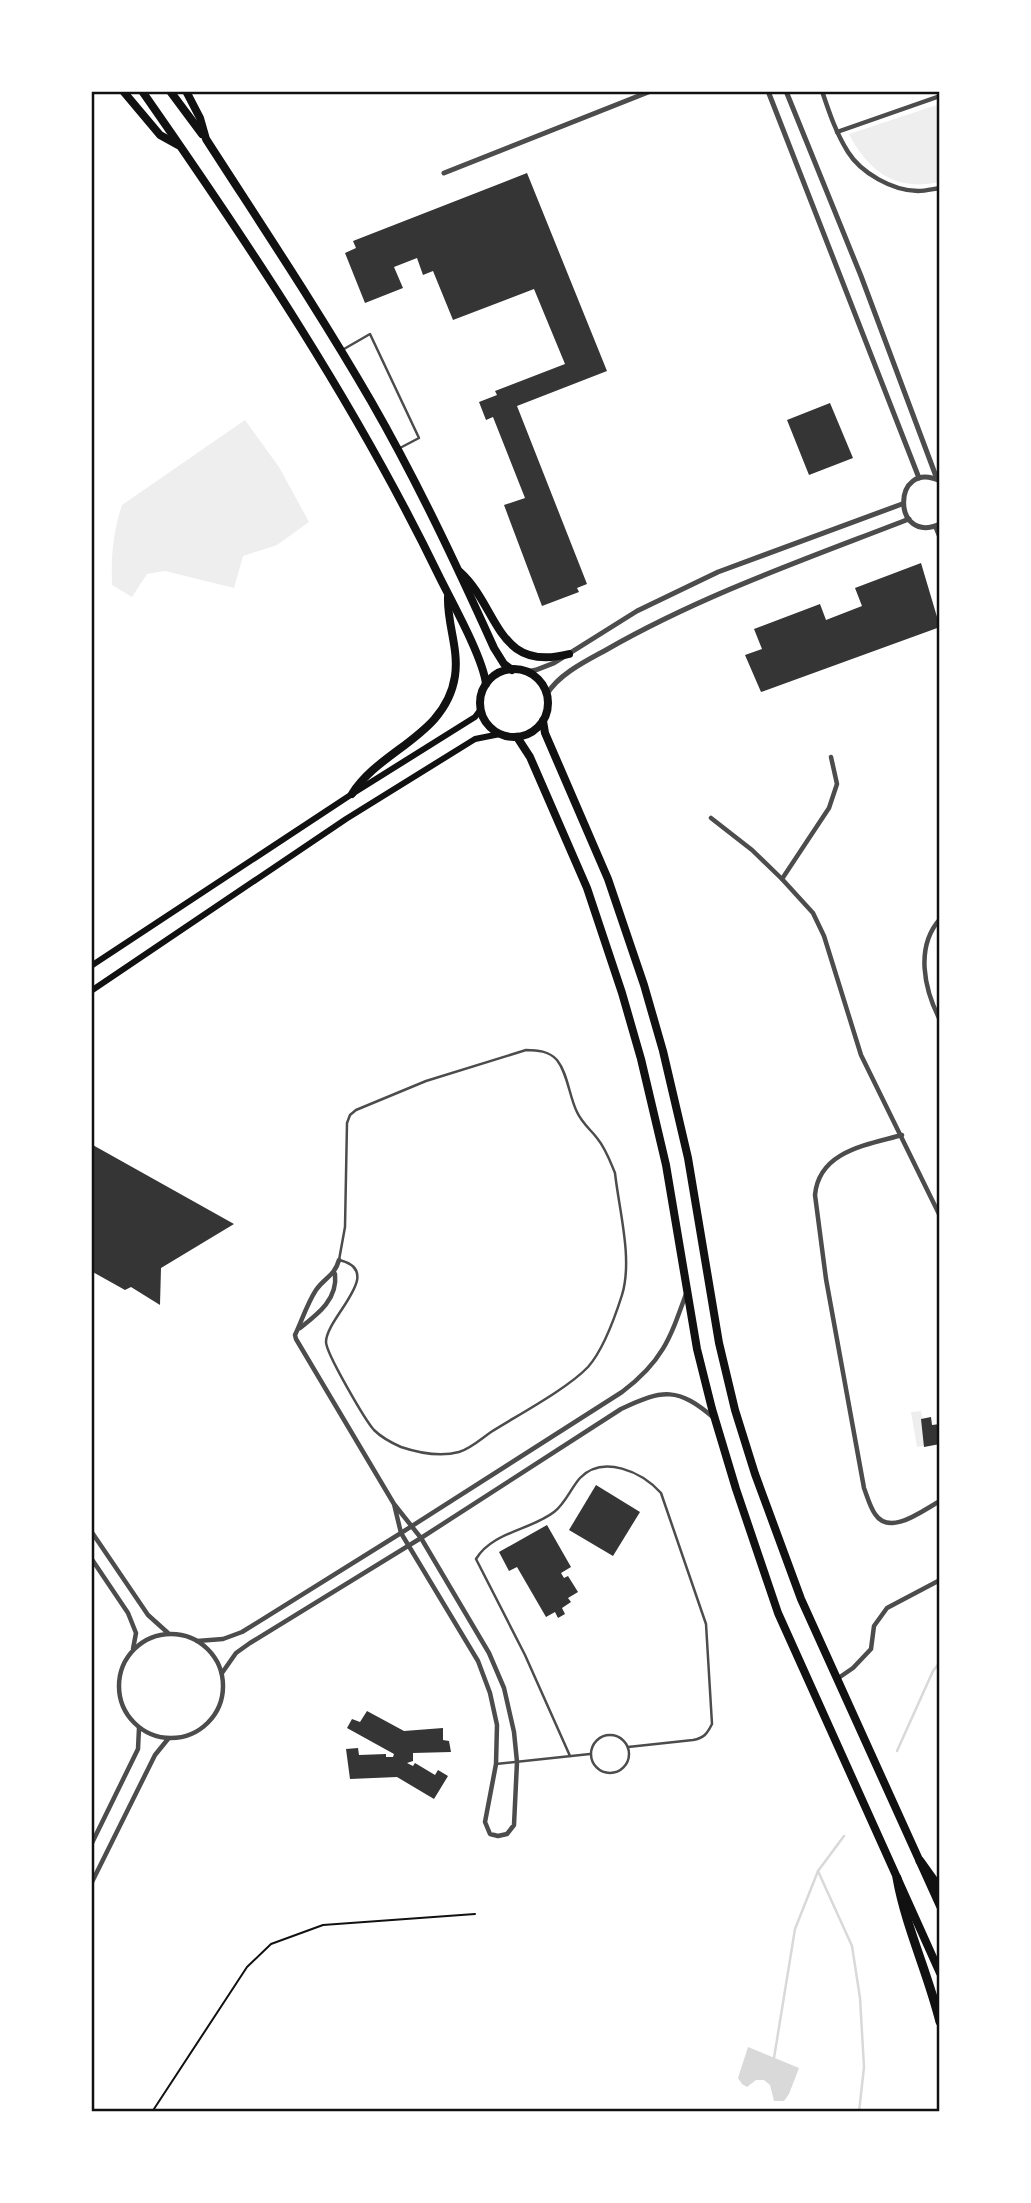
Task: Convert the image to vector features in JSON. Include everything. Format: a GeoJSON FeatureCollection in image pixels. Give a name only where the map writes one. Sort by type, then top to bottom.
{"type":"FeatureCollection","features":[{"type":"Feature","properties":{"kind":"highway"},"geometry":{"type":"LineString","coordinates":[[123,91],[160,135],[181,147]]}},
{"type":"Feature","properties":{"kind":"highway"},"geometry":{"type":"LineString","coordinates":[[142,91],[322,364],[379,458],[448,594],[482,667],[486,684]]}},
{"type":"Feature","properties":{"kind":"highway"},"geometry":{"type":"LineString","coordinates":[[170,91],[206,139],[341,351],[398,449],[494,648],[504,664],[512,670]]}},
{"type":"Feature","properties":{"kind":"highway"},"geometry":{"type":"LineString","coordinates":[[186,91],[200,118],[206,139]]}},
{"type":"Feature","properties":{"kind":"highway"},"geometry":{"type":"LineString","coordinates":[[458,570],[469,580],[497,628],[514,647],[535,655],[552,657],[569,654]]}},
{"type":"Feature","properties":{"kind":"highway"},"geometry":{"type":"LineString","coordinates":[[352,794],[359,782],[422,733],[447,702],[454,685],[456,665],[448,594]]}},
{"type":"Feature","properties":{"kind":"highway"},"geometry":{"type":"LineString","coordinates":[[512,670],[526,672],[540,681],[547,694],[548,708],[543,721],[533,731],[517,737],[500,734],[488,725],[481,709],[480,698],[486,684],[495,675],[512,670]]}},
{"type":"Feature","properties":{"kind":"highway"},"geometry":{"type":"LineString","coordinates":[[543,721],[545,733],[608,878],[663,1051],[688,1158],[719,1343],[735,1410],[776,1533],[801,1599],[940,1906]]}},
{"type":"Feature","properties":{"kind":"highway"},"geometry":{"type":"LineString","coordinates":[[517,737],[530,758],[587,888],[622,993],[666,1165],[696,1349],[715,1419],[778,1613],[940,1973]]}},
{"type":"Feature","properties":{"kind":"highway"},"geometry":{"type":"LineString","coordinates":[[920,1861],[940,1889]]}},
{"type":"Feature","properties":{"kind":"highway"},"geometry":{"type":"LineString","coordinates":[[897,1878],[902,1908],[927,1974],[940,2022]]}},
{"type":"Feature","properties":{"kind":"main road"},"geometry":{"type":"LineString","coordinates":[[91,966],[352,794],[475,717],[481,709]]}},
{"type":"Feature","properties":{"kind":"main road"},"geometry":{"type":"LineString","coordinates":[[91,991],[346,820],[475,739],[500,734]]}},
{"type":"Feature","properties":{"kind":"street"},"geometry":{"type":"LineString","coordinates":[[444,173],[651,91]]}},
{"type":"Feature","properties":{"kind":"street"},"geometry":{"type":"LineString","coordinates":[[768,91],[919,478]]}},
{"type":"Feature","properties":{"kind":"street"},"geometry":{"type":"LineString","coordinates":[[786,91],[861,276],[938,480],[919,478],[906,489],[902,504],[909,519],[921,527],[938,525],[940,538]]}},
{"type":"Feature","properties":{"kind":"street"},"geometry":{"type":"LineString","coordinates":[[822,91],[837,132],[849,155],[867,171],[888,184],[916,191],[940,188]]}},
{"type":"Feature","properties":{"kind":"street"},"geometry":{"type":"LineString","coordinates":[[837,132],[940,96]]}},
{"type":"Feature","properties":{"kind":"street"},"geometry":{"type":"LineString","coordinates":[[526,672],[544,668],[637,611],[718,572],[902,504]]}},
{"type":"Feature","properties":{"kind":"street"},"geometry":{"type":"LineString","coordinates":[[547,694],[556,682],[583,663],[669,617],[726,590],[909,519]]}},
{"type":"Feature","properties":{"kind":"street"},"geometry":{"type":"LineString","coordinates":[[782,880],[829,808],[837,785],[831,757]]}},
{"type":"Feature","properties":{"kind":"street"},"geometry":{"type":"LineString","coordinates":[[711,818],[752,850],[813,914],[824,936],[861,1055],[940,1216]]}},
{"type":"Feature","properties":{"kind":"street"},"geometry":{"type":"LineString","coordinates":[[940,919],[932,928],[925,952],[925,980],[940,1020]]}},
{"type":"Feature","properties":{"kind":"street"},"geometry":{"type":"LineString","coordinates":[[902,1135],[852,1149],[830,1161],[816,1183],[815,1195],[828,1293],[864,1488],[873,1513],[880,1520],[898,1523],[940,1501]]}},
{"type":"Feature","properties":{"kind":"street"},"geometry":{"type":"LineString","coordinates":[[297,1331],[318,1315],[332,1296],[340,1261]]}},
{"type":"Feature","properties":{"kind":"street"},"geometry":{"type":"LineString","coordinates":[[335,1274],[319,1286],[309,1301],[296,1339],[394,1504],[421,1538],[489,1653],[504,1688],[514,1732],[517,1762],[513,1825],[507,1834],[490,1834],[485,1822],[496,1764],[497,1725],[490,1693],[478,1661],[401,1533],[394,1504]]}},
{"type":"Feature","properties":{"kind":"street"},"geometry":{"type":"LineString","coordinates":[[197,1641],[223,1639],[242,1632],[413,1526],[638,1380],[667,1345],[687,1293]]}},
{"type":"Feature","properties":{"kind":"street"},"geometry":{"type":"LineString","coordinates":[[222,1674],[236,1653],[250,1643],[421,1538],[621,1409],[656,1395],[682,1396],[715,1419]]}},
{"type":"Feature","properties":{"kind":"street"},"geometry":{"type":"LineString","coordinates":[[91,1531],[148,1615],[169,1634]]}},
{"type":"Feature","properties":{"kind":"street"},"geometry":{"type":"LineString","coordinates":[[91,1558],[128,1613],[136,1633],[132,1650],[120,1672],[119,1697],[130,1720],[153,1736],[167,1739],[184,1738],[199,1731],[212,1720],[220,1706],[224,1690],[222,1674],[217,1660],[197,1641],[184,1635],[169,1634],[156,1636],[132,1650]]}},
{"type":"Feature","properties":{"kind":"street"},"geometry":{"type":"LineString","coordinates":[[837,1679],[872,1649],[874,1626],[887,1608],[940,1580]]}},
{"type":"Feature","properties":{"kind":"street"},"geometry":{"type":"LineString","coordinates":[[91,1845],[138,1749],[139,1728]]}},
{"type":"Feature","properties":{"kind":"street"},"geometry":{"type":"LineString","coordinates":[[91,1884],[155,1755],[167,1739]]}},
{"type":"Feature","properties":{"kind":"lane"},"geometry":{"type":"LineString","coordinates":[[341,351],[370,334],[419,438],[398,449]]}},
{"type":"Feature","properties":{"kind":"lane"},"geometry":{"type":"LineString","coordinates":[[536,1050],[555,1058],[562,1068],[576,1111],[598,1139],[615,1173],[626,1259],[623,1292],[602,1343],[587,1367],[461,1452],[438,1455],[400,1446],[373,1429],[327,1349],[328,1330],[353,1290],[358,1276],[357,1269],[351,1263],[340,1261],[345,1227],[347,1123],[350,1115],[356,1110],[426,1081],[526,1051],[536,1050]]}},
{"type":"Feature","properties":{"kind":"lane"},"geometry":{"type":"LineString","coordinates":[[570,1756],[525,1655],[476,1559],[486,1546],[555,1512],[582,1476],[598,1466],[622,1468],[638,1474],[651,1482],[661,1493],[706,1623],[712,1724],[708,1733],[693,1740],[628,1747]]}},
{"type":"Feature","properties":{"kind":"lane"},"geometry":{"type":"LineString","coordinates":[[607,1735],[619,1737],[628,1747],[629,1760],[626,1766],[608,1774],[596,1768],[590,1754],[594,1743],[607,1735]]}},
{"type":"Feature","properties":{"kind":"lane"},"geometry":{"type":"LineString","coordinates":[[496,1764],[590,1754]]}},
{"type":"Feature","properties":{"kind":"path"},"geometry":{"type":"LineString","coordinates":[[152,2112],[247,1967],[271,1944],[323,1925],[475,1914]]}},
{"type":"Feature","properties":{"kind":"shaded area"},"geometry":{"type":"Polygon","coordinates":[[[937,105],[940,109],[940,182],[910,184],[885,176],[865,159],[849,134],[937,105]]]}},
{"type":"Feature","properties":{"kind":"shaded area"},"geometry":{"type":"Polygon","coordinates":[[[245,420],[279,467],[309,522],[277,545],[243,556],[234,588],[165,571],[147,574],[132,597],[112,585],[113,544],[122,505],[245,420]]]}},
{"type":"Feature","properties":{"kind":"shaded area"},"geometry":{"type":"Polygon","coordinates":[[[921,1411],[928,1445],[917,1447],[911,1412],[921,1411]]]}},
{"type":"Feature","properties":{"kind":"shaded area"},"geometry":{"type":"Polygon","coordinates":[[[748,2047],[799,2068],[784,2101],[774,2101],[770,2085],[764,2080],[756,2080],[747,2087],[738,2078],[748,2047]]]}},
{"type":"Feature","properties":{"kind":"building"},"geometry":{"type":"Polygon","coordinates":[[[527,173],[607,371],[517,406],[587,584],[577,588],[579,592],[542,606],[504,505],[525,498],[493,417],[486,420],[479,402],[497,395],[495,391],[565,364],[534,289],[453,320],[433,271],[423,275],[417,258],[394,267],[403,288],[365,303],[345,253],[356,248],[353,241],[527,173]]]}},
{"type":"Feature","properties":{"kind":"building"},"geometry":{"type":"Polygon","coordinates":[[[830,403],[853,458],[809,475],[787,420],[830,403]]]}},
{"type":"Feature","properties":{"kind":"building"},"geometry":{"type":"Polygon","coordinates":[[[921,563],[940,627],[761,692],[745,655],[762,649],[754,629],[820,604],[826,620],[862,606],[855,588],[921,563]]]}},
{"type":"Feature","properties":{"kind":"building"},"geometry":{"type":"Polygon","coordinates":[[[91,1144],[234,1224],[161,1268],[160,1305],[131,1287],[125,1290],[91,1271],[91,1144]]]}},
{"type":"Feature","properties":{"kind":"building"},"geometry":{"type":"Polygon","coordinates":[[[931,1417],[932,1425],[940,1424],[940,1444],[924,1447],[921,1419],[931,1417]]]}},
{"type":"Feature","properties":{"kind":"building"},"geometry":{"type":"Polygon","coordinates":[[[596,1485],[640,1512],[613,1556],[569,1530],[596,1485]]]}},
{"type":"Feature","properties":{"kind":"building"},"geometry":{"type":"Polygon","coordinates":[[[547,1525],[571,1567],[561,1573],[564,1578],[568,1576],[578,1592],[568,1598],[571,1602],[562,1608],[565,1614],[558,1618],[555,1612],[546,1617],[517,1567],[509,1571],[499,1552],[547,1525]]]}},
{"type":"Feature","properties":{"kind":"building"},"geometry":{"type":"Polygon","coordinates":[[[367,1711],[404,1731],[443,1728],[443,1740],[449,1741],[451,1752],[413,1753],[413,1761],[407,1763],[413,1766],[415,1763],[435,1775],[438,1770],[448,1776],[434,1799],[397,1777],[350,1779],[346,1749],[358,1748],[359,1755],[386,1754],[386,1757],[393,1757],[394,1754],[347,1728],[352,1719],[360,1722],[367,1711]]]}},
{"type":"Feature","properties":{"kind":"waterway"},"geometry":{"type":"LineString","coordinates":[[897,1751],[933,1671],[940,1662]]}},
{"type":"Feature","properties":{"kind":"waterway"},"geometry":{"type":"LineString","coordinates":[[774,2058],[795,1929],[818,1871],[844,1836]]}},
{"type":"Feature","properties":{"kind":"waterway"},"geometry":{"type":"LineString","coordinates":[[818,1871],[852,1946],[860,1998],[864,2067],[859,2112]]}}]}
